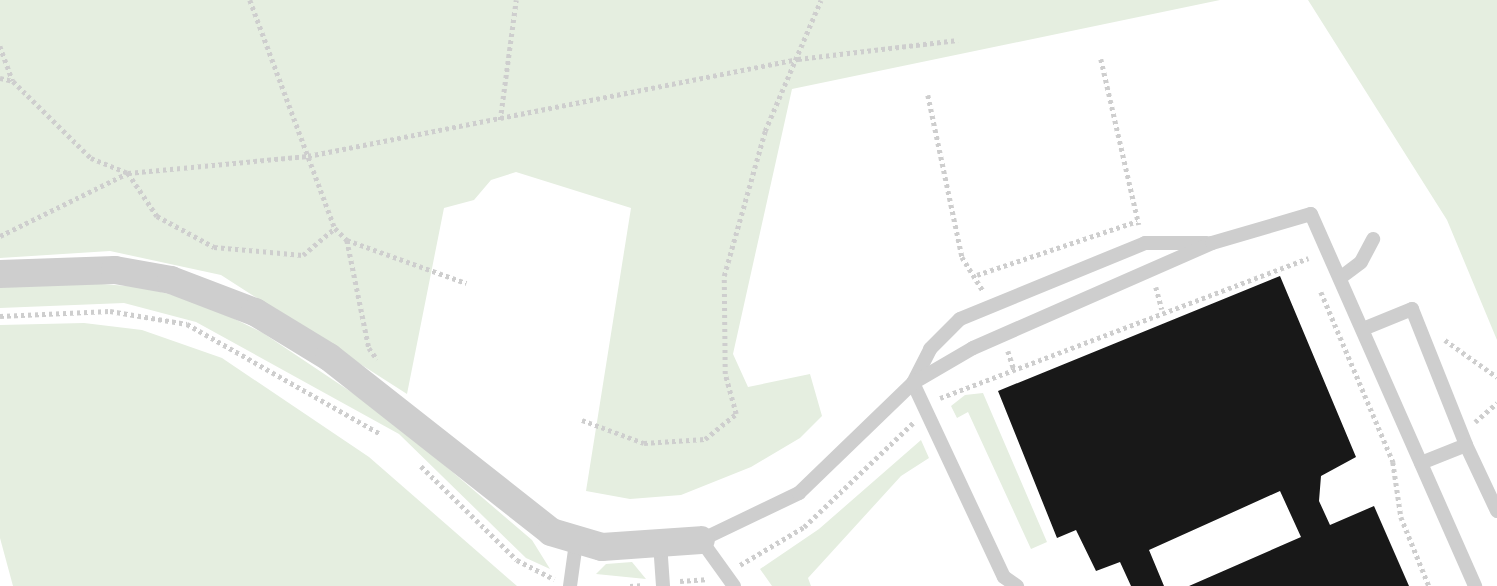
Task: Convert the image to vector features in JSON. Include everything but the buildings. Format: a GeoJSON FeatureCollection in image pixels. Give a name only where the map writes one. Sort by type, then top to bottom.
{"type":"FeatureCollection","features":[{"type":"Feature","properties":{"kind":"street"},"geometry":{"type":"LineString","coordinates":[[0,275],[115,270],[171,280],[255,312],[329,356],[530,522],[576,543],[701,540]]}},
{"type":"Feature","properties":{"kind":"lane"},"geometry":{"type":"LineString","coordinates":[[734,586],[701,540],[799,493],[914,383],[1003,336],[1152,274],[1212,243],[1311,214],[1475,586]]}},
{"type":"Feature","properties":{"kind":"lane"},"geometry":{"type":"LineString","coordinates":[[1340,278],[1361,262],[1373,239]]}},
{"type":"Feature","properties":{"kind":"lane"},"geometry":{"type":"LineString","coordinates":[[1017,586],[1004,577],[914,383],[930,349],[960,319],[1145,243],[1212,243]]}},
{"type":"Feature","properties":{"kind":"lane"},"geometry":{"type":"LineString","coordinates":[[1363,329],[1412,309],[1464,439],[1497,511]]}},
{"type":"Feature","properties":{"kind":"lane"},"geometry":{"type":"LineString","coordinates":[[1421,463],[1464,439]]}},
{"type":"Feature","properties":{"kind":"lane"},"geometry":{"type":"LineString","coordinates":[[570,584],[576,543]]}},
{"type":"Feature","properties":{"kind":"lane"},"geometry":{"type":"LineString","coordinates":[[660,543],[663,585]]}},
{"type":"Feature","properties":{"kind":"path"},"geometry":{"type":"LineString","coordinates":[[250,0],[335,228],[346,240],[466,283]]}},
{"type":"Feature","properties":{"kind":"path"},"geometry":{"type":"LineString","coordinates":[[500,120],[516,0]]}},
{"type":"Feature","properties":{"kind":"path"},"geometry":{"type":"LineString","coordinates":[[582,420],[645,443],[705,439],[736,414],[725,374],[724,276],[765,131],[798,60],[821,0]]}},
{"type":"Feature","properties":{"kind":"path"},"geometry":{"type":"LineString","coordinates":[[0,236],[128,173],[308,156],[798,60],[958,40]]}},
{"type":"Feature","properties":{"kind":"path"},"geometry":{"type":"LineString","coordinates":[[0,46],[13,81],[91,158],[128,173],[157,216],[214,247],[303,255],[335,228]]}},
{"type":"Feature","properties":{"kind":"path"},"geometry":{"type":"LineString","coordinates":[[1101,59],[1137,221],[1145,243]]}},
{"type":"Feature","properties":{"kind":"path"},"geometry":{"type":"LineString","coordinates":[[0,78],[13,81]]}},
{"type":"Feature","properties":{"kind":"path"},"geometry":{"type":"LineString","coordinates":[[928,95],[962,257],[977,275],[990,307]]}},
{"type":"Feature","properties":{"kind":"path"},"geometry":{"type":"LineString","coordinates":[[977,275],[1137,221]]}},
{"type":"Feature","properties":{"kind":"path"},"geometry":{"type":"LineString","coordinates":[[346,240],[369,348]]}},
{"type":"Feature","properties":{"kind":"path"},"geometry":{"type":"LineString","coordinates":[[630,586],[663,585],[723,573],[804,527],[940,398],[1306,254],[1310,265]]}},
{"type":"Feature","properties":{"kind":"path"},"geometry":{"type":"LineString","coordinates":[[1152,274],[1162,309]]}},
{"type":"Feature","properties":{"kind":"path"},"geometry":{"type":"LineString","coordinates":[[1315,277],[1393,461],[1401,517],[1429,586]]}},
{"type":"Feature","properties":{"kind":"path"},"geometry":{"type":"LineString","coordinates":[[0,316],[110,311],[187,324],[386,436]]}},
{"type":"Feature","properties":{"kind":"path"},"geometry":{"type":"LineString","coordinates":[[1418,322],[1497,377]]}},
{"type":"Feature","properties":{"kind":"path"},"geometry":{"type":"LineString","coordinates":[[1003,336],[1014,369]]}},
{"type":"Feature","properties":{"kind":"path"},"geometry":{"type":"LineString","coordinates":[[1464,439],[1497,403]]}},
{"type":"Feature","properties":{"kind":"path"},"geometry":{"type":"LineString","coordinates":[[417,462],[517,561],[570,584]]}},
{"type":"Feature","properties":{"kind":"shaded area"},"geometry":{"type":"Polygon","coordinates":[[[0,0],[1220,0],[792,89],[733,354],[748,387],[810,374],[822,416],[800,438],[751,467],[681,495],[630,499],[586,491],[631,208],[516,172],[491,180],[474,200],[444,208],[407,394],[221,275],[110,251],[0,258],[0,0]]]}},
{"type":"Feature","properties":{"kind":"shaded area"},"geometry":{"type":"Polygon","coordinates":[[[1308,0],[1497,0],[1497,340],[1447,220],[1308,0]]]}},
{"type":"Feature","properties":{"kind":"shaded area"},"geometry":{"type":"Polygon","coordinates":[[[63,281],[140,287],[198,301],[263,333],[387,416],[532,540],[550,569],[526,558],[399,434],[196,322],[124,303],[0,308],[0,284],[63,281]]]}},
{"type":"Feature","properties":{"kind":"shaded area"},"geometry":{"type":"Polygon","coordinates":[[[84,323],[142,330],[222,358],[369,457],[517,586],[13,586],[0,538],[0,325],[84,323]]]}},
{"type":"Feature","properties":{"kind":"shaded area"},"geometry":{"type":"Polygon","coordinates":[[[983,393],[1047,542],[1031,549],[968,412],[957,418],[951,406],[965,395],[983,393]]]}},
{"type":"Feature","properties":{"kind":"shaded area"},"geometry":{"type":"Polygon","coordinates":[[[921,440],[929,458],[901,476],[808,578],[811,586],[772,586],[760,569],[819,529],[921,440]]]}},
{"type":"Feature","properties":{"kind":"shaded area"},"geometry":{"type":"Polygon","coordinates":[[[632,562],[646,579],[596,574],[606,564],[632,562]]]}}]}
